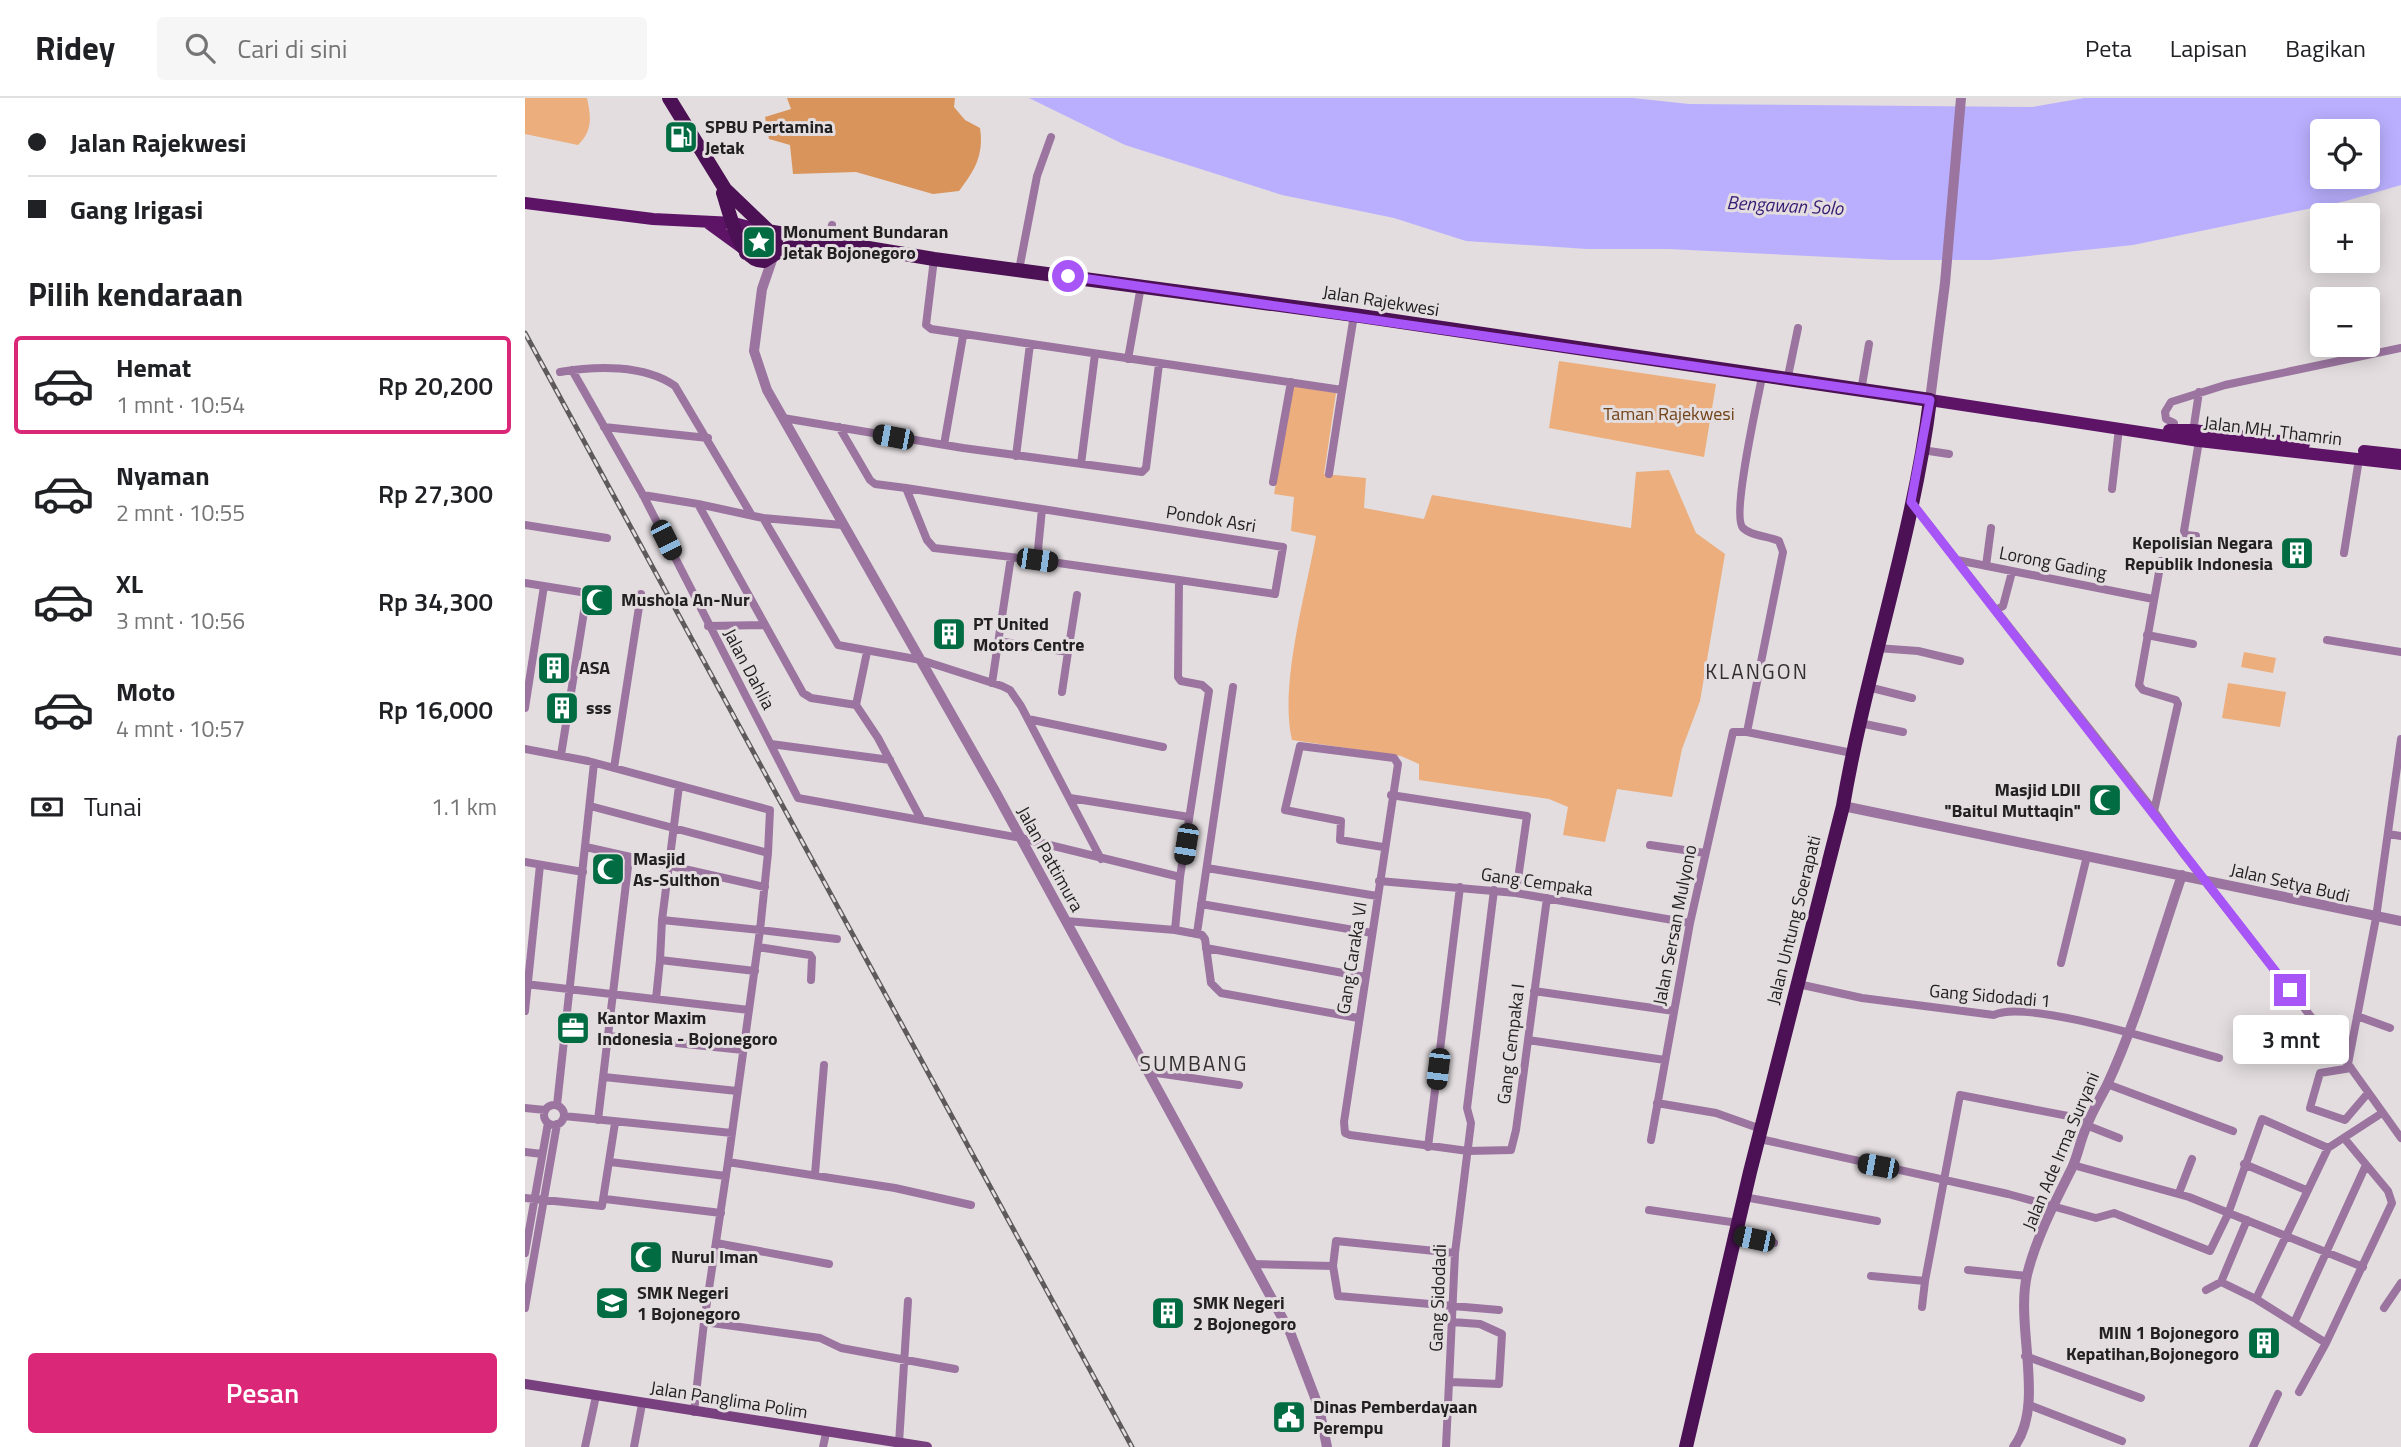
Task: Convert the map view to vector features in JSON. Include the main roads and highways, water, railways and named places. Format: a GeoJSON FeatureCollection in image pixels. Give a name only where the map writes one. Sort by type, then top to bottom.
{"type":"FeatureCollection","features":[{"type":"Feature","properties":{"kind":"highway"},"geometry":{"type":"LineString","coordinates":[[669,98],[717,179],[748,255],[764,261],[796,245],[828,242]]}},
{"type":"Feature","properties":{"kind":"highway"},"geometry":{"type":"LineString","coordinates":[[717,179],[776,242],[774,254]]}},
{"type":"Feature","properties":{"kind":"highway"},"geometry":{"type":"LineString","coordinates":[[748,255],[746,238],[750,233],[764,230],[828,242]]}},
{"type":"Feature","properties":{"kind":"highway","name":"Jalan Rajekwesi"},"geometry":{"type":"LineString","coordinates":[[828,242],[1354,315],[1930,400]]}},
{"type":"Feature","properties":{"kind":"highway","name":"Jalan Untung Soerapati"},"geometry":{"type":"LineString","coordinates":[[1686,1447],[1736,1229],[1843,806],[1852,753],[1923,450],[1930,400]]}},
{"type":"Feature","properties":{"kind":"main road"},"geometry":{"type":"LineString","coordinates":[[705,222],[719,215],[724,195]]}},
{"type":"Feature","properties":{"kind":"main road"},"geometry":{"type":"LineString","coordinates":[[525,203],[653,219],[734,223],[764,230]]}},
{"type":"Feature","properties":{"kind":"main road"},"geometry":{"type":"LineString","coordinates":[[705,222],[730,236],[748,255]]}},
{"type":"Feature","properties":{"kind":"main road","name":"Jalan MH. Thamrin"},"geometry":{"type":"LineString","coordinates":[[1930,400],[2199,441],[2290,447]]}},
{"type":"Feature","properties":{"kind":"main road","name":"Jalan MH. Thamrin"},"geometry":{"type":"LineString","coordinates":[[2141,431],[2172,430],[2339,453],[2401,455]]}},
{"type":"Feature","properties":{"kind":"main road","name":"Jalan MH. Thamrin"},"geometry":{"type":"LineString","coordinates":[[2339,453],[2358,459],[2401,464]]}},
{"type":"Feature","properties":{"kind":"main road","name":"Jalan Panglima Polim"},"geometry":{"type":"LineString","coordinates":[[525,1384],[927,1447]]}},
{"type":"Feature","properties":{"kind":"water","name":"Bengawan Solo"},"geometry":{"type":"Polygon","coordinates":[[[1029,98],[1633,98],[1689,104],[2032,107],[2084,98],[2401,98],[2401,185],[2346,201],[2310,203],[2310,208],[2133,245],[1990,260],[1890,260],[1669,249],[1587,249],[1466,241],[1394,218],[1282,195],[1125,145],[1029,98]]]}},
{"type":"Feature","properties":{"kind":"railway"},"geometry":{"type":"LineString","coordinates":[[525,333],[1132,1447]]}},
{"type":"Feature","properties":{"kind":"place","name":"SPBU Pertamina Jetak"},"geometry":{"type":"Point","coordinates":[681,137]}},
{"type":"Feature","properties":{"kind":"place","name":"Monument Bundaran Jetak Bojonegoro"},"geometry":{"type":"Point","coordinates":[759,242]}},
{"type":"Feature","properties":{"kind":"place","name":"Kepolisian Negara Republik Indonesia"},"geometry":{"type":"Point","coordinates":[2297,553]}},
{"type":"Feature","properties":{"kind":"place","name":"Mushola An-Nur"},"geometry":{"type":"Point","coordinates":[597,600]}},
{"type":"Feature","properties":{"kind":"place","name":"PT United Motors Centre"},"geometry":{"type":"Point","coordinates":[949,634]}},
{"type":"Feature","properties":{"kind":"place","name":"ASA"},"geometry":{"type":"Point","coordinates":[554,668]}},
{"type":"Feature","properties":{"kind":"place","name":"sss"},"geometry":{"type":"Point","coordinates":[562,708]}},
{"type":"Feature","properties":{"kind":"place","name":"Masjid LDII \"Baitul Muttaqin\""},"geometry":{"type":"Point","coordinates":[2105,800]}},
{"type":"Feature","properties":{"kind":"place","name":"Masjid As-Sulthon"},"geometry":{"type":"Point","coordinates":[608,869]}},
{"type":"Feature","properties":{"kind":"place","name":"Kantor Maxim Indonesia - Bojonegoro"},"geometry":{"type":"Point","coordinates":[573,1028]}},
{"type":"Feature","properties":{"kind":"place","name":"Nurul Iman"},"geometry":{"type":"Point","coordinates":[646,1257]}},
{"type":"Feature","properties":{"kind":"place","name":"SMK Negeri 1 Bojonegoro"},"geometry":{"type":"Point","coordinates":[612,1303]}},
{"type":"Feature","properties":{"kind":"place","name":"SMK Negeri 2 Bojonegoro"},"geometry":{"type":"Point","coordinates":[1168,1313]}},
{"type":"Feature","properties":{"kind":"place","name":"MIN 1 Bojonegoro Kepatihan,Bojonegoro"},"geometry":{"type":"Point","coordinates":[2264,1343]}},
{"type":"Feature","properties":{"kind":"place","name":"Dinas Pemberdayaan Perempu"},"geometry":{"type":"Point","coordinates":[1289,1417]}},
{"type":"Feature","properties":{"kind":"district","name":"KLANGON"},"geometry":{"type":"Point","coordinates":[1757,672]}},
{"type":"Feature","properties":{"kind":"district","name":"SUMBANG"},"geometry":{"type":"Point","coordinates":[1194,1064]}},
{"type":"Feature","properties":{"kind":"park label","name":"Taman Rajekwesi"},"geometry":{"type":"Point","coordinates":[1669,414]}}]}
